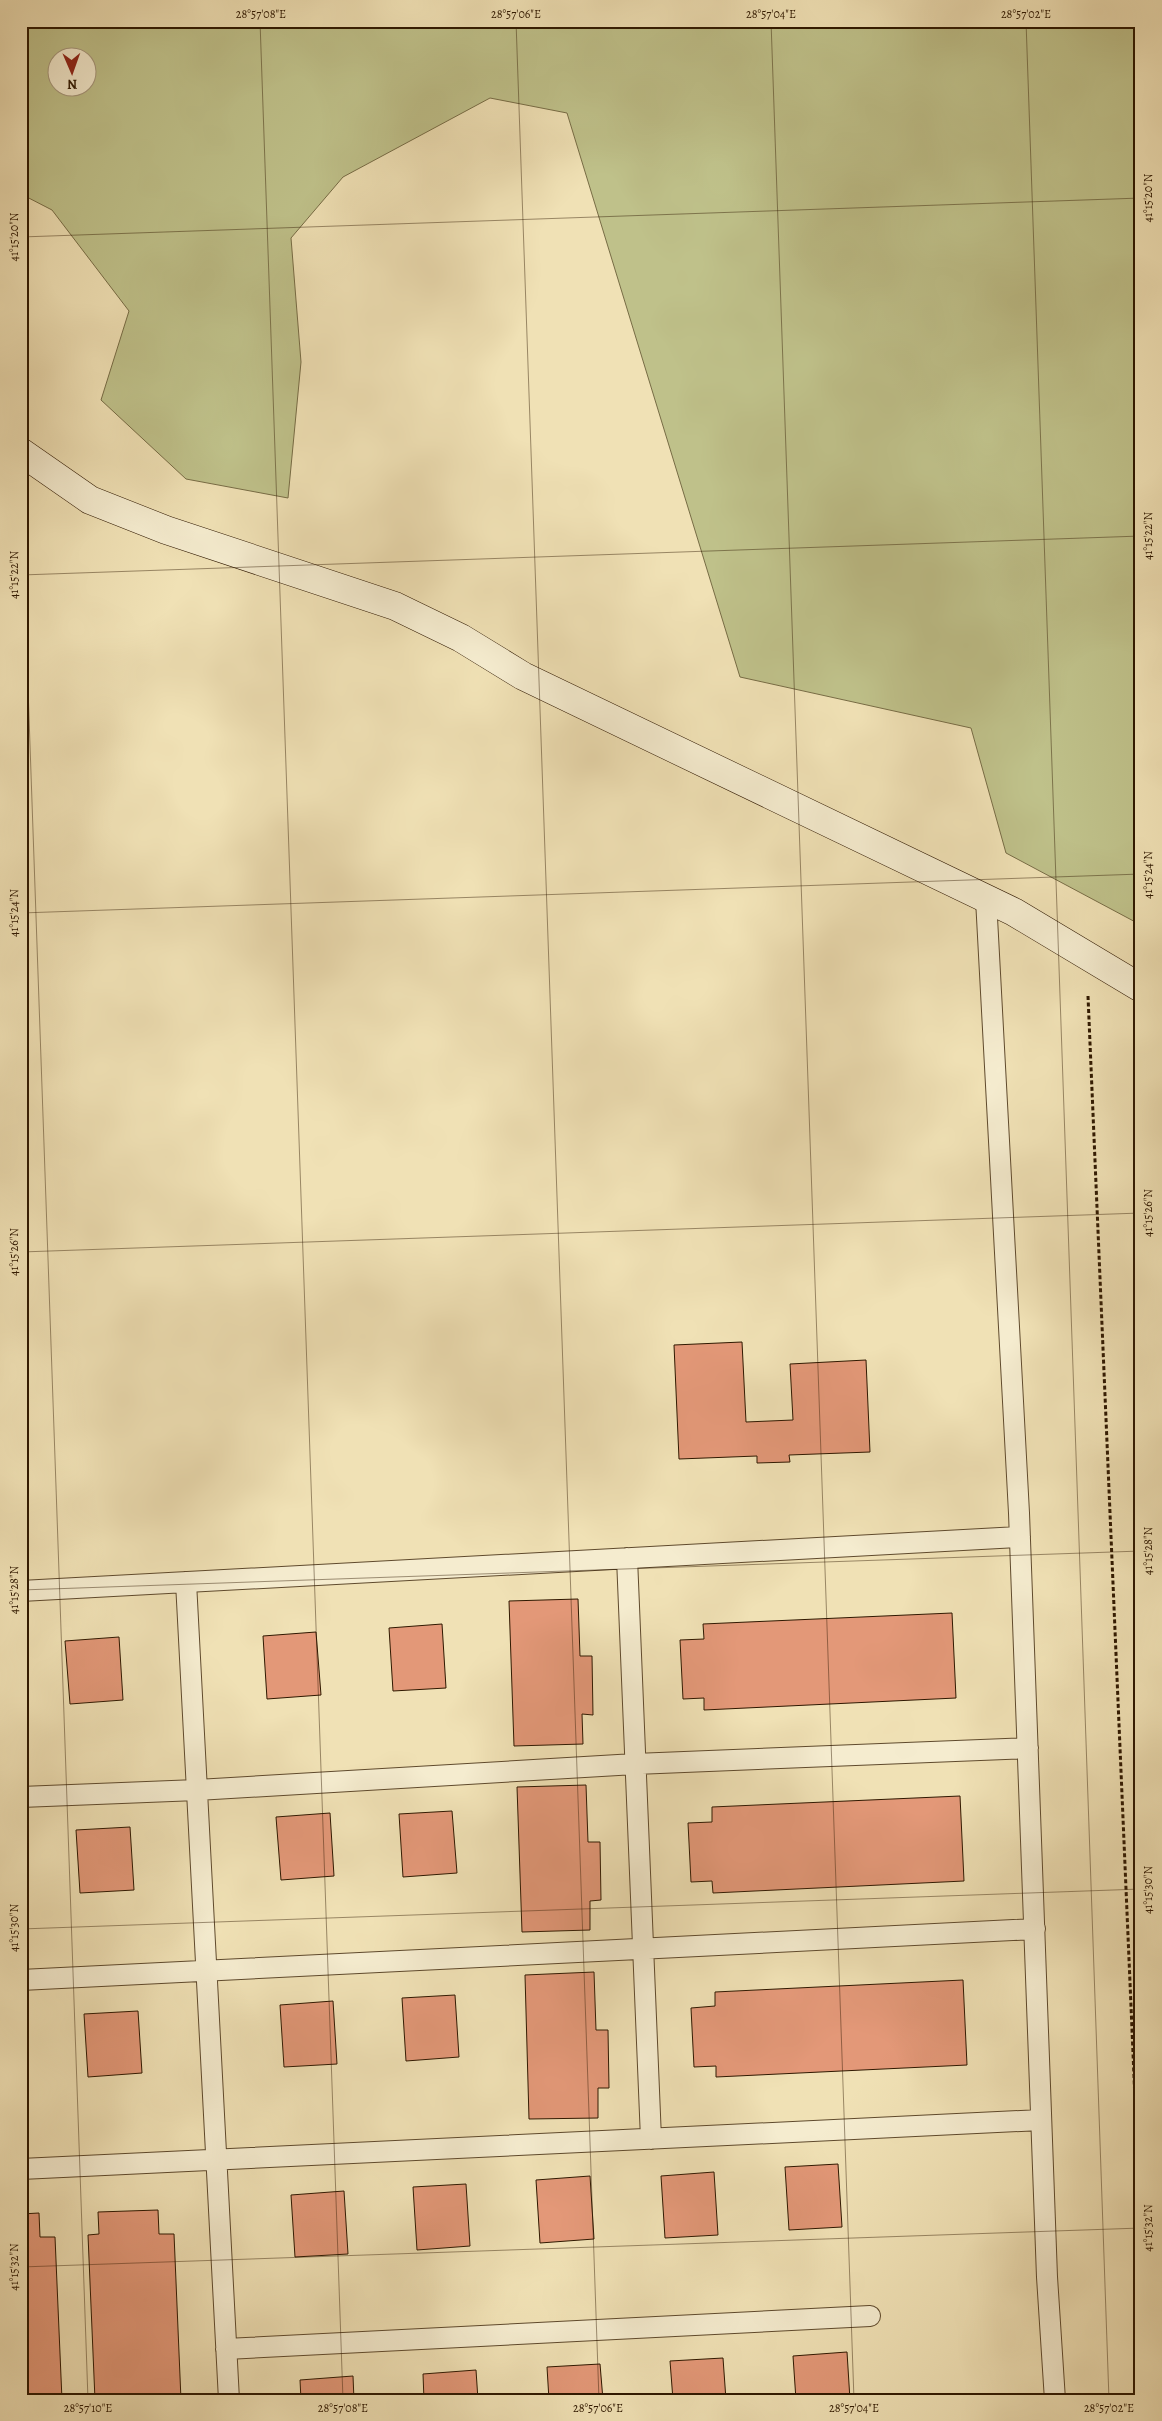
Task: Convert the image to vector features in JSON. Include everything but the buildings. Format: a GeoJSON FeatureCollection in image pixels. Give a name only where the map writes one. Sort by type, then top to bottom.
{"type":"FeatureCollection","features":[{"type":"Feature","properties":{"kind":"street"},"geometry":{"type":"LineString","coordinates":[[21,452],[90,500],[166,530],[395,606],[461,638],[523,676],[1014,912],[1141,988]]}},
{"type":"Feature","properties":{"kind":"lane"},"geometry":{"type":"LineString","coordinates":[[986,899],[1020,1537],[1047,2277],[1056,2400]]}},
{"type":"Feature","properties":{"kind":"lane"},"geometry":{"type":"LineString","coordinates":[[21,1591],[1020,1537]]}},
{"type":"Feature","properties":{"kind":"lane"},"geometry":{"type":"LineString","coordinates":[[627,1558],[650,2139]]}},
{"type":"Feature","properties":{"kind":"lane"},"geometry":{"type":"LineString","coordinates":[[186,1582],[228,2400]]}},
{"type":"Feature","properties":{"kind":"lane"},"geometry":{"type":"LineString","coordinates":[[21,1797],[197,1790],[635,1764],[1028,1748]]}},
{"type":"Feature","properties":{"kind":"lane"},"geometry":{"type":"LineString","coordinates":[[21,1980],[1035,1930]]}},
{"type":"Feature","properties":{"kind":"lane"},"geometry":{"type":"LineString","coordinates":[[21,2169],[1042,2120]]}},
{"type":"Feature","properties":{"kind":"lane"},"geometry":{"type":"LineString","coordinates":[[226,2349],[870,2316]]}},
{"type":"Feature","properties":{"kind":"path"},"geometry":{"type":"LineString","coordinates":[[1087,956],[1141,2241]]}},
{"type":"Feature","properties":{"kind":"green space"},"geometry":{"type":"Polygon","coordinates":[[[21,21],[1141,21],[1141,925],[1006,853],[971,728],[740,677],[567,113],[490,98],[343,177],[291,238],[301,362],[288,498],[186,479],[101,400],[129,311],[52,210],[21,194],[21,21]]]}}]}
